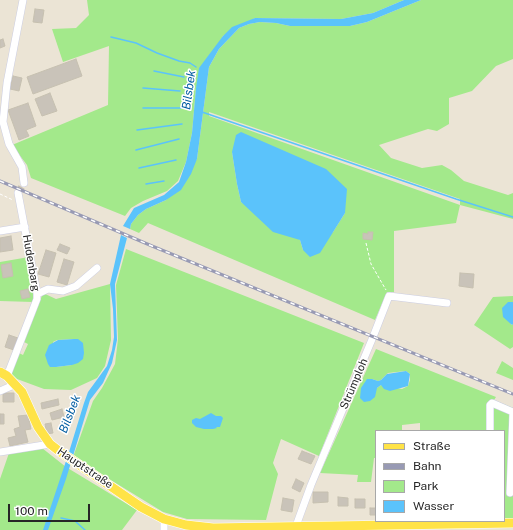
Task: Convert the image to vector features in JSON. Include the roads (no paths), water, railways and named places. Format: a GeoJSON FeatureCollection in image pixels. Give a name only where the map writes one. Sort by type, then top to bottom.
{"type":"FeatureCollection","features":[{"type":"Feature","properties":{"kind":"main road","name":"Hauptstraße"},"geometry":{"type":"LineString","coordinates":[[4,374],[16,384],[28,402],[38,427],[50,444],[59,452],[141,507],[164,519],[186,525],[213,528],[296,526],[367,528],[485,527],[513,523]]}},
{"type":"Feature","properties":{"kind":"street"},"geometry":{"type":"LineString","coordinates":[[23,0],[4,84],[2,122],[9,144],[22,167],[24,183]]}},
{"type":"Feature","properties":{"kind":"street","name":"Hudenbarg"},"geometry":{"type":"LineString","coordinates":[[4,374],[37,299],[18,193]]}},
{"type":"Feature","properties":{"kind":"street"},"geometry":{"type":"LineString","coordinates":[[0,231],[25,227]]}},
{"type":"Feature","properties":{"kind":"street"},"geometry":{"type":"LineString","coordinates":[[37,294],[48,289],[63,291],[76,286],[97,268]]}},
{"type":"Feature","properties":{"kind":"street","name":"Strümploh"},"geometry":{"type":"LineString","coordinates":[[296,526],[311,485],[374,337],[389,296],[447,303]]}},
{"type":"Feature","properties":{"kind":"street"},"geometry":{"type":"LineString","coordinates":[[0,391],[16,384]]}},
{"type":"Feature","properties":{"kind":"street"},"geometry":{"type":"LineString","coordinates":[[490,430],[492,404],[513,412],[509,493]]}},
{"type":"Feature","properties":{"kind":"street"},"geometry":{"type":"LineString","coordinates":[[0,452],[50,444]]}},
{"type":"Feature","properties":{"kind":"street"},"geometry":{"type":"LineString","coordinates":[[164,519],[164,530]]}},
{"type":"Feature","properties":{"kind":"water"},"geometry":{"type":"Polygon","coordinates":[[[404,0],[421,0],[367,22],[350,26],[290,26],[260,22],[239,28],[219,49],[209,67],[197,159],[191,174],[181,190],[138,215],[131,224],[130,229],[123,226],[134,208],[164,195],[179,182],[186,162],[192,133],[199,68],[223,36],[232,27],[255,18],[341,19],[373,13],[404,0]]]}},
{"type":"Feature","properties":{"kind":"water"},"geometry":{"type":"Polygon","coordinates":[[[241,132],[326,169],[347,189],[345,213],[320,253],[310,257],[303,250],[300,240],[273,232],[241,202],[232,152],[236,135],[241,132]]]}},
{"type":"Feature","properties":{"kind":"water"},"geometry":{"type":"Polygon","coordinates":[[[121,235],[127,238],[115,284],[117,340],[112,363],[103,383],[90,400],[66,479],[48,530],[43,530],[88,392],[107,366],[112,350],[114,337],[110,284],[121,235]]]}},
{"type":"Feature","properties":{"kind":"water"},"geometry":{"type":"Polygon","coordinates":[[[508,302],[513,302],[512,325],[503,317],[502,308],[508,302]]]}},
{"type":"Feature","properties":{"kind":"water"},"geometry":{"type":"Polygon","coordinates":[[[78,339],[83,343],[83,359],[72,365],[50,367],[45,355],[49,345],[58,340],[78,339]]]}},
{"type":"Feature","properties":{"kind":"water"},"geometry":{"type":"Polygon","coordinates":[[[406,371],[410,374],[408,386],[390,391],[384,389],[381,385],[377,388],[375,397],[370,401],[364,402],[360,398],[361,388],[367,379],[378,381],[387,374],[406,371]]]}},
{"type":"Feature","properties":{"kind":"water"},"geometry":{"type":"Polygon","coordinates":[[[211,413],[223,418],[220,427],[204,429],[196,427],[192,423],[192,420],[196,418],[200,419],[211,413]]]}},
{"type":"Feature","properties":{"kind":"waterway","name":"Bilsbek"},"geometry":{"type":"LineString","coordinates":[[111,37],[136,43],[157,53],[179,61],[190,63],[196,67]]}},
{"type":"Feature","properties":{"kind":"waterway","name":"Bilsbek"},"geometry":{"type":"LineString","coordinates":[[154,71],[184,77]]}},
{"type":"Feature","properties":{"kind":"waterway","name":"Bilsbek"},"geometry":{"type":"LineString","coordinates":[[143,88],[180,91]]}},
{"type":"Feature","properties":{"kind":"waterway","name":"Bilsbek"},"geometry":{"type":"LineString","coordinates":[[143,108],[182,108]]}},
{"type":"Feature","properties":{"kind":"waterway"},"geometry":{"type":"LineString","coordinates":[[202,112],[513,217]]}},
{"type":"Feature","properties":{"kind":"waterway"},"geometry":{"type":"LineString","coordinates":[[137,130],[182,124]]}},
{"type":"Feature","properties":{"kind":"waterway"},"geometry":{"type":"LineString","coordinates":[[136,150],[179,139]]}},
{"type":"Feature","properties":{"kind":"waterway"},"geometry":{"type":"LineString","coordinates":[[139,168],[176,160]]}},
{"type":"Feature","properties":{"kind":"waterway"},"geometry":{"type":"LineString","coordinates":[[146,184],[164,181]]}},
{"type":"Feature","properties":{"kind":"waterway"},"geometry":{"type":"LineString","coordinates":[[61,518],[75,521],[85,530]]}},
{"type":"Feature","properties":{"kind":"tunnel"},"geometry":{"type":"LineString","coordinates":[[18,193],[24,183]]}},
{"type":"Feature","properties":{"kind":"railway"},"geometry":{"type":"LineString","coordinates":[[0,181],[152,246],[513,394]]}}]}
